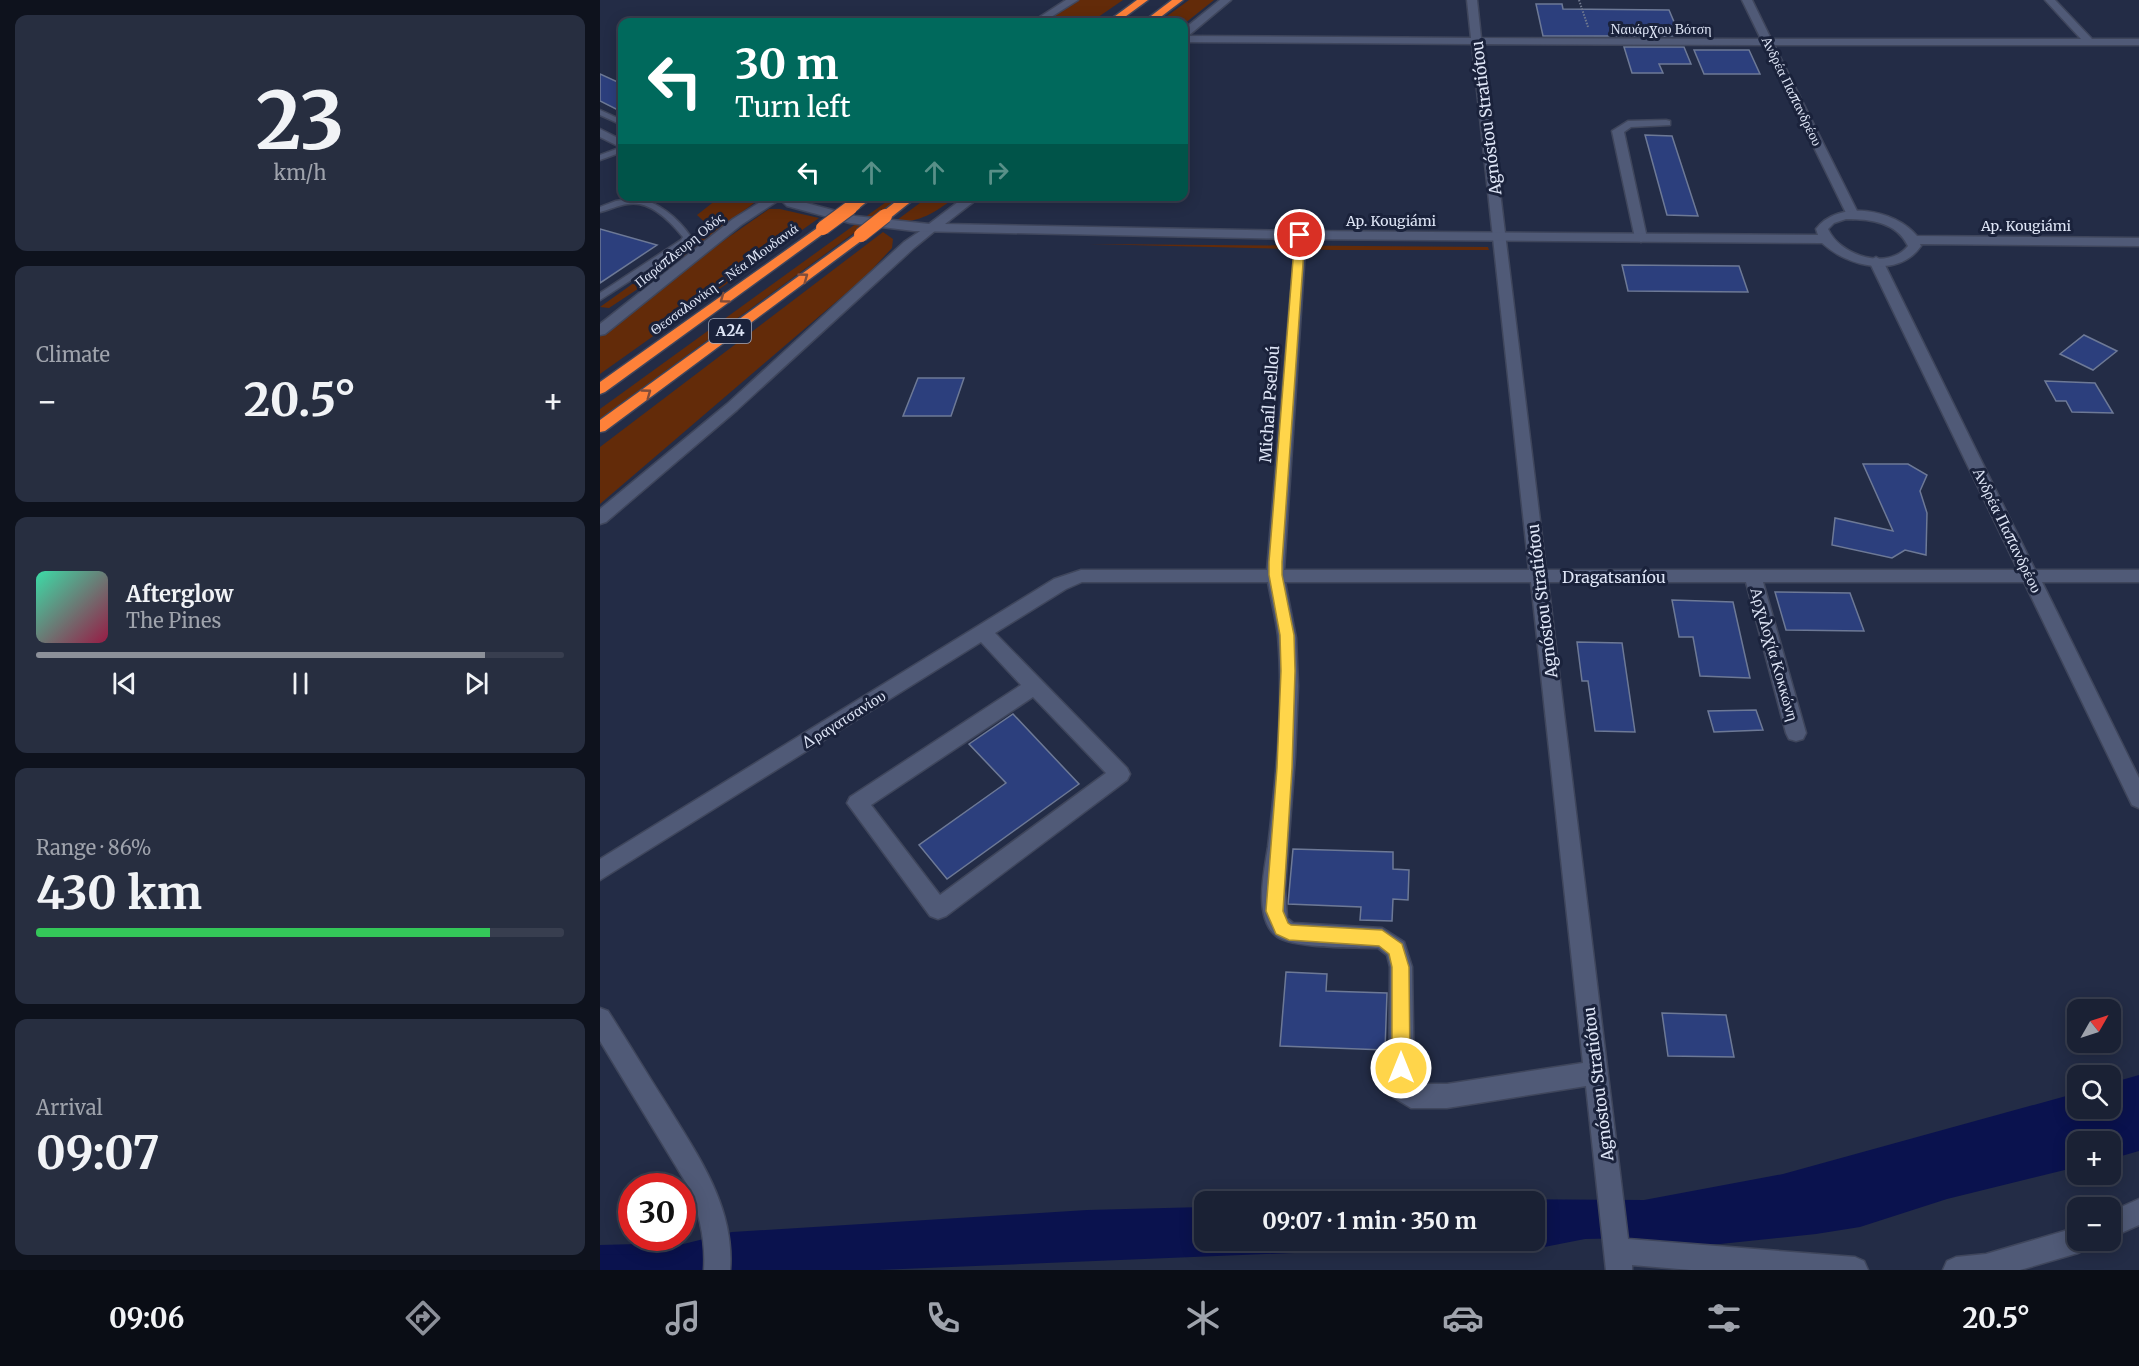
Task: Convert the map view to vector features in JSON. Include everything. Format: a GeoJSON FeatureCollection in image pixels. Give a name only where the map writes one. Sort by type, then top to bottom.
{"type":"FeatureCollection","features":[{"type":"Feature","properties":{"kind":"highway"},"geometry":{"type":"LineString","coordinates":[[1118,18],[1143,0]]}},
{"type":"Feature","properties":{"kind":"highway"},"geometry":{"type":"LineString","coordinates":[[1153,18],[1178,0]]}},
{"type":"Feature","properties":{"kind":"highway","name":"Θεσσαλονίκη - Νέα Μουδανιά"},"geometry":{"type":"LineString","coordinates":[[600,389],[861,201]]}},
{"type":"Feature","properties":{"kind":"highway","name":"Α24"},"geometry":{"type":"LineString","coordinates":[[600,427],[905,201]]}},
{"type":"Feature","properties":{"kind":"street"},"geometry":{"type":"LineString","coordinates":[[1044,18],[1073,0]]}},
{"type":"Feature","properties":{"kind":"street"},"geometry":{"type":"LineString","coordinates":[[1188,31],[1226,0]]}},
{"type":"Feature","properties":{"kind":"street","name":"Agnóstou Stratiótou"},"geometry":{"type":"LineString","coordinates":[[1472,0],[1618,1261]]}},
{"type":"Feature","properties":{"kind":"street","name":"Ανδρέα Παπανδρέου"},"geometry":{"type":"LineString","coordinates":[[1747,0],[1853,215]]}},
{"type":"Feature","properties":{"kind":"street"},"geometry":{"type":"LineString","coordinates":[[2050,0],[2089,42]]}},
{"type":"Feature","properties":{"kind":"street","name":"Ναυάρχου Βότση"},"geometry":{"type":"LineString","coordinates":[[1188,39],[1768,43],[2139,42]]}},
{"type":"Feature","properties":{"kind":"street"},"geometry":{"type":"LineString","coordinates":[[1641,238],[1618,131],[1628,124],[1666,123]]}},
{"type":"Feature","properties":{"kind":"street"},"geometry":{"type":"LineString","coordinates":[[600,132],[618,144]]}},
{"type":"Feature","properties":{"kind":"street","name":"Παράπλευρη Οδός"},"geometry":{"type":"LineString","coordinates":[[600,331],[737,222],[773,201]]}},
{"type":"Feature","properties":{"kind":"street","name":"Ap. Kougiámi"},"geometry":{"type":"LineString","coordinates":[[788,201],[854,220],[974,229],[1300,235],[1824,239]]}},
{"type":"Feature","properties":{"kind":"street"},"geometry":{"type":"LineString","coordinates":[[600,518],[732,407],[909,245],[969,201]]}},
{"type":"Feature","properties":{"kind":"street"},"geometry":{"type":"LineString","coordinates":[[953,214],[974,229]]}},
{"type":"Feature","properties":{"kind":"street"},"geometry":{"type":"LineString","coordinates":[[1853,215],[1872,217],[1896,224],[1909,234],[1915,246],[1910,254],[1896,260],[1876,261],[1848,256],[1833,248],[1824,239],[1822,229],[1825,224],[1838,217],[1853,215]]}},
{"type":"Feature","properties":{"kind":"street","name":"Michaíl Pselloú"},"geometry":{"type":"LineString","coordinates":[[1300,235],[1275,575],[1288,652],[1285,768],[1275,896],[1275,911],[1281,928],[1289,933],[1382,938],[1396,949],[1401,967],[1401,1089],[1405,1094],[1414,1096],[1461,1094],[1596,1073]]}},
{"type":"Feature","properties":{"kind":"street","name":"Ap. Kougiámi"},"geometry":{"type":"LineString","coordinates":[[1913,240],[2139,242]]}},
{"type":"Feature","properties":{"kind":"street","name":"Ανδρέα Παπανδρέου"},"geometry":{"type":"LineString","coordinates":[[1876,261],[2139,799]]}},
{"type":"Feature","properties":{"kind":"street","name":"Dragatsaníou"},"geometry":{"type":"LineString","coordinates":[[982,632],[1060,584],[1081,576],[2139,576]]}},
{"type":"Feature","properties":{"kind":"street","name":"Αρχιλοχία Κοκκώνη"},"geometry":{"type":"LineString","coordinates":[[1753,576],[1796,733]]}},
{"type":"Feature","properties":{"kind":"street"},"geometry":{"type":"LineString","coordinates":[[982,632],[1120,774],[938,909],[857,803],[1034,686]]}},
{"type":"Feature","properties":{"kind":"street","name":"Δραγατσανίου"},"geometry":{"type":"LineString","coordinates":[[600,870],[982,632]]}},
{"type":"Feature","properties":{"kind":"street"},"geometry":{"type":"LineString","coordinates":[[600,1019],[697,1176],[711,1209],[718,1258],[717,1270]]}},
{"type":"Feature","properties":{"kind":"street"},"geometry":{"type":"LineString","coordinates":[[2121,1220],[2139,1212]]}},
{"type":"Feature","properties":{"kind":"street"},"geometry":{"type":"LineString","coordinates":[[1956,1270],[1986,1268],[2067,1243]]}},
{"type":"Feature","properties":{"kind":"street"},"geometry":{"type":"LineString","coordinates":[[1618,1261],[1855,1270]]}},
{"type":"Feature","properties":{"kind":"lane"},"geometry":{"type":"LineString","coordinates":[[600,112],[618,121]]}},
{"type":"Feature","properties":{"kind":"lane"},"geometry":{"type":"LineString","coordinates":[[600,158],[618,149]]}},
{"type":"Feature","properties":{"kind":"lane"},"geometry":{"type":"LineString","coordinates":[[600,210],[626,201],[647,201],[655,205],[687,237],[684,242],[600,297]]}},
{"type":"Feature","properties":{"kind":"path"},"geometry":{"type":"LineString","coordinates":[[1579,0],[1593,42]]}},
{"type":"Feature","properties":{"kind":"shaded area"},"geometry":{"type":"Polygon","coordinates":[[[1077,0],[1123,0],[1097,18],[1048,18],[1077,0]]]}},
{"type":"Feature","properties":{"kind":"shaded area"},"geometry":{"type":"Polygon","coordinates":[[[1189,0],[1214,0],[1188,21],[1188,18],[1164,18],[1189,0]]]}},
{"type":"Feature","properties":{"kind":"shaded area"},"geometry":{"type":"Polygon","coordinates":[[[715,201],[757,201],[668,269],[609,308],[600,307],[711,228],[697,215],[715,201]]]}},
{"type":"Feature","properties":{"kind":"shaded area"},"geometry":{"type":"Polygon","coordinates":[[[887,201],[898,201],[600,419],[600,409],[887,201]]]}},
{"type":"Feature","properties":{"kind":"shaded area"},"geometry":{"type":"Polygon","coordinates":[[[923,201],[950,201],[927,216],[893,223],[923,201]]]}},
{"type":"Feature","properties":{"kind":"shaded area"},"geometry":{"type":"Polygon","coordinates":[[[769,209],[780,209],[819,218],[600,374],[600,336],[703,255],[769,209]]]}},
{"type":"Feature","properties":{"kind":"shaded area"},"geometry":{"type":"Polygon","coordinates":[[[883,232],[893,239],[892,248],[864,278],[600,504],[600,447],[883,232]]]}},
{"type":"Feature","properties":{"kind":"shaded area"},"geometry":{"type":"Polygon","coordinates":[[[1089,244],[1488,247],[1489,250],[1333,250],[1089,244]]]}},
{"type":"Feature","properties":{"kind":"shaded area"},"geometry":{"type":"Polygon","coordinates":[[[2139,1075],[2139,1151],[2121,1156],[2121,1131],[2067,1131],[2067,1169],[1947,1199],[1860,1227],[1720,1244],[1691,1245],[1633,1238],[1585,1239],[1545,1247],[1545,1199],[1644,1200],[1783,1174],[2067,1096],[2067,1119],[2121,1119],[2121,1080],[2139,1075]]]}},
{"type":"Feature","properties":{"kind":"shaded area"},"geometry":{"type":"Polygon","coordinates":[[[1194,1207],[1194,1251],[1340,1251],[878,1270],[600,1270],[600,1252],[696,1251],[696,1241],[732,1232],[1087,1210],[1194,1207]]]}},
{"type":"Feature","properties":{"kind":"shaded area"},"geometry":{"type":"Polygon","coordinates":[[[1474,1251],[1524,1251],[1514,1253],[1474,1251]]]}},
{"type":"Feature","properties":{"kind":"building"},"geometry":{"type":"Polygon","coordinates":[[[1536,4],[1562,4],[1563,9],[1669,10],[1680,36],[1543,36],[1536,4]]]}},
{"type":"Feature","properties":{"kind":"building"},"geometry":{"type":"Polygon","coordinates":[[[1624,47],[1684,47],[1691,64],[1659,64],[1663,73],[1632,73],[1624,47]]]}},
{"type":"Feature","properties":{"kind":"building"},"geometry":{"type":"Polygon","coordinates":[[[1694,50],[1749,50],[1760,74],[1704,74],[1694,50]]]}},
{"type":"Feature","properties":{"kind":"building"},"geometry":{"type":"Polygon","coordinates":[[[600,74],[618,82],[618,110],[600,101],[600,74]]]}},
{"type":"Feature","properties":{"kind":"building"},"geometry":{"type":"Polygon","coordinates":[[[1645,135],[1672,136],[1698,216],[1667,215],[1645,135]]]}},
{"type":"Feature","properties":{"kind":"building"},"geometry":{"type":"Polygon","coordinates":[[[600,229],[657,245],[600,283],[600,229]]]}},
{"type":"Feature","properties":{"kind":"building"},"geometry":{"type":"Polygon","coordinates":[[[1622,265],[1739,266],[1748,292],[1628,291],[1622,265]]]}},
{"type":"Feature","properties":{"kind":"building"},"geometry":{"type":"Polygon","coordinates":[[[2084,335],[2117,351],[2093,370],[2060,354],[2084,335]]]}},
{"type":"Feature","properties":{"kind":"building"},"geometry":{"type":"Polygon","coordinates":[[[918,378],[964,378],[951,416],[903,416],[918,378]]]}},
{"type":"Feature","properties":{"kind":"building"},"geometry":{"type":"Polygon","coordinates":[[[2045,381],[2095,383],[2113,413],[2072,412],[2066,401],[2056,401],[2045,381]]]}},
{"type":"Feature","properties":{"kind":"building"},"geometry":{"type":"Polygon","coordinates":[[[1863,464],[1908,464],[1927,475],[1920,491],[1927,513],[1926,555],[1905,550],[1892,558],[1832,545],[1835,518],[1893,531],[1863,464]]]}},
{"type":"Feature","properties":{"kind":"building"},"geometry":{"type":"Polygon","coordinates":[[[1775,592],[1850,593],[1864,631],[1786,630],[1775,592]]]}},
{"type":"Feature","properties":{"kind":"building"},"geometry":{"type":"Polygon","coordinates":[[[1672,600],[1733,602],[1750,678],[1700,676],[1693,637],[1679,637],[1672,600]]]}},
{"type":"Feature","properties":{"kind":"building"},"geometry":{"type":"Polygon","coordinates":[[[1577,642],[1622,643],[1635,732],[1595,731],[1588,681],[1582,681],[1577,642]]]}},
{"type":"Feature","properties":{"kind":"building"},"geometry":{"type":"Polygon","coordinates":[[[1756,710],[1763,730],[1714,732],[1708,711],[1756,710]]]}},
{"type":"Feature","properties":{"kind":"building"},"geometry":{"type":"Polygon","coordinates":[[[1013,714],[1079,784],[947,879],[919,845],[1006,783],[969,744],[1013,714]]]}},
{"type":"Feature","properties":{"kind":"building"},"geometry":{"type":"Polygon","coordinates":[[[1293,849],[1393,852],[1393,869],[1409,870],[1408,900],[1393,899],[1392,921],[1360,920],[1361,907],[1288,904],[1293,849]]]}},
{"type":"Feature","properties":{"kind":"building"},"geometry":{"type":"Polygon","coordinates":[[[1286,972],[1327,974],[1326,991],[1387,993],[1385,1050],[1280,1046],[1286,972]]]}},
{"type":"Feature","properties":{"kind":"building"},"geometry":{"type":"Polygon","coordinates":[[[1662,1013],[1726,1015],[1734,1057],[1668,1056],[1662,1013]]]}},
{"type":"Feature","properties":{"kind":"waterway"},"geometry":{"type":"LineString","coordinates":[[600,1250],[618,1250]]}},
{"type":"Feature","properties":{"kind":"route"},"geometry":{"type":"LineString","coordinates":[[1300,235],[1275,562],[1275,575],[1287,635],[1288,671],[1285,768],[1275,911],[1281,928],[1289,933],[1382,938],[1396,949],[1401,967],[1401,1068]]}}]}
